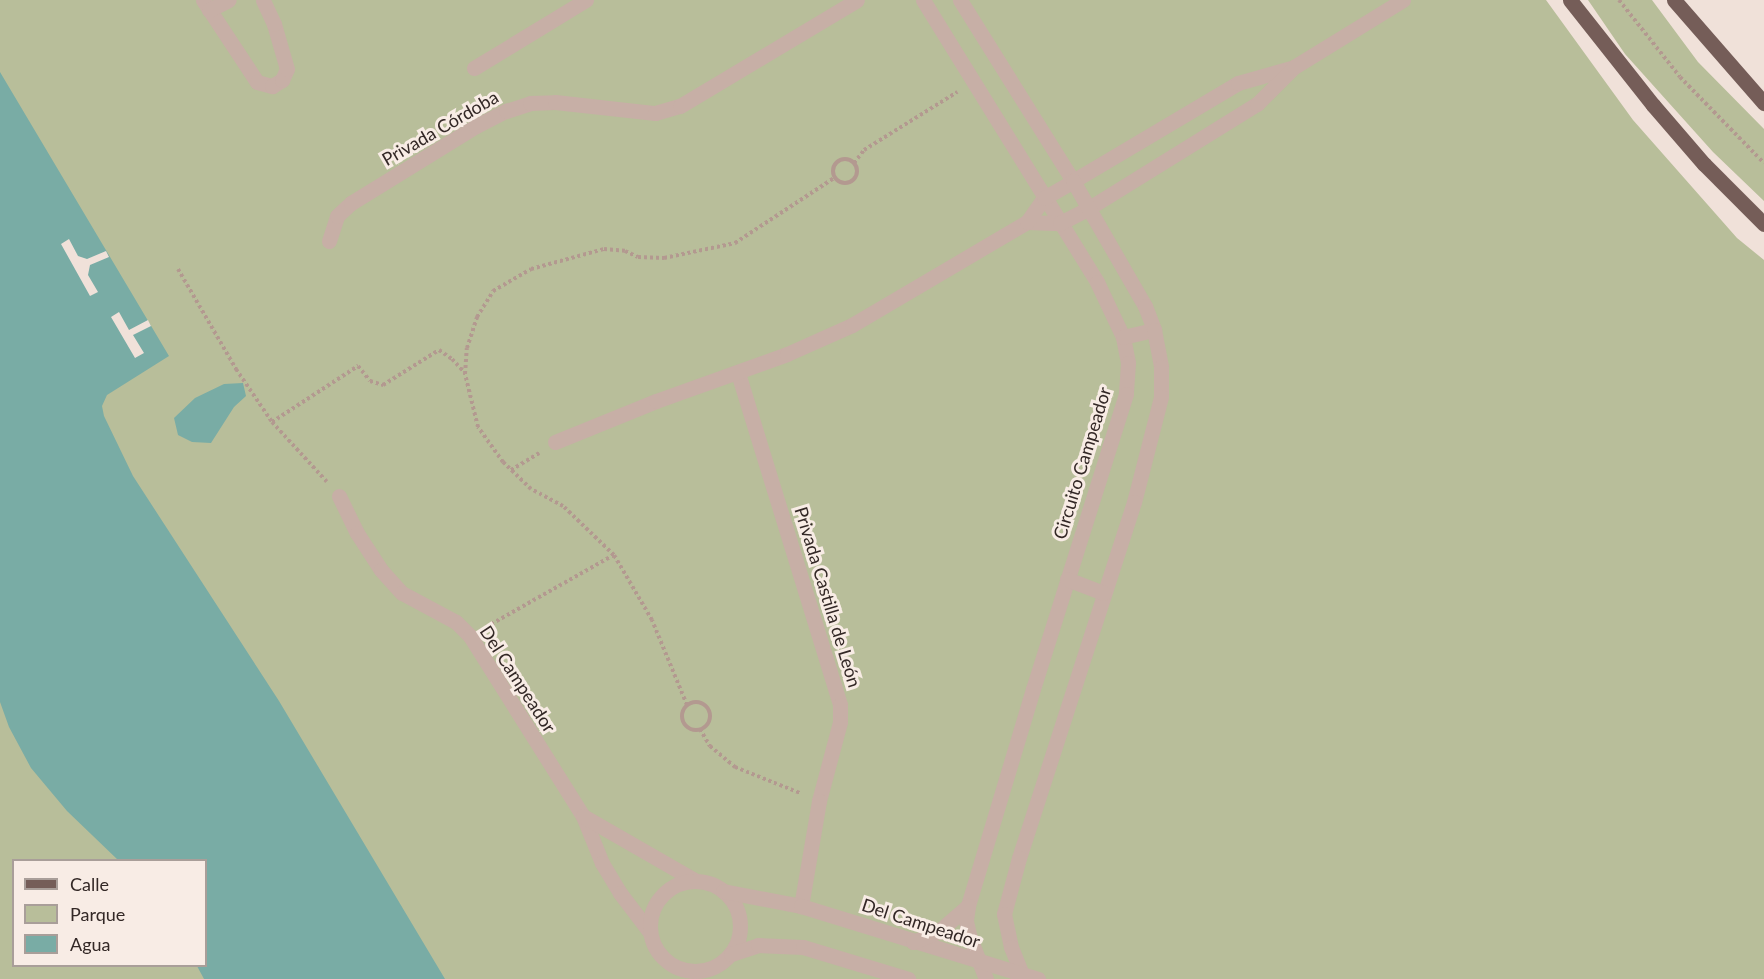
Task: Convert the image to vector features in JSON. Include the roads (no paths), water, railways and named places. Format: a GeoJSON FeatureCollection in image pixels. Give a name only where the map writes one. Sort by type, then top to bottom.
{"type":"FeatureCollection","features":[{"type":"Feature","properties":{"kind":"main road"},"geometry":{"type":"LineString","coordinates":[[1570,0],[1653,105],[1704,164],[1764,224]]}},
{"type":"Feature","properties":{"kind":"main road"},"geometry":{"type":"LineString","coordinates":[[1674,0],[1764,104]]}},
{"type":"Feature","properties":{"kind":"street"},"geometry":{"type":"LineString","coordinates":[[230,0],[206,5],[257,82],[272,86],[282,80],[287,69],[274,24],[263,0]]}},
{"type":"Feature","properties":{"kind":"street"},"geometry":{"type":"LineString","coordinates":[[474,68],[586,0]]}},
{"type":"Feature","properties":{"kind":"street","name":"Privada Córdoba"},"geometry":{"type":"LineString","coordinates":[[329,241],[338,216],[351,202],[476,126],[506,111],[539,103],[655,113],[680,106],[857,0]]}},
{"type":"Feature","properties":{"kind":"street","name":"Circuito Campeador"},"geometry":{"type":"LineString","coordinates":[[923,0],[1097,282],[1123,337],[1128,363],[1126,394],[1067,579],[968,906],[966,921],[986,979]]}},
{"type":"Feature","properties":{"kind":"street"},"geometry":{"type":"LineString","coordinates":[[960,0],[1073,181],[1145,306],[1154,330],[1161,367],[1161,398],[1134,502],[1103,592],[1019,858],[1004,914],[1008,939],[1023,976]]}},
{"type":"Feature","properties":{"kind":"street"},"geometry":{"type":"LineString","coordinates":[[1027,222],[1060,223],[1089,208],[1257,104],[1294,67],[1403,0]]}},
{"type":"Feature","properties":{"kind":"street"},"geometry":{"type":"LineString","coordinates":[[555,442],[656,401],[738,373],[852,325],[1027,222],[1044,198],[1238,83],[1294,67]]}},
{"type":"Feature","properties":{"kind":"street"},"geometry":{"type":"LineString","coordinates":[[1123,337],[1154,330]]}},
{"type":"Feature","properties":{"kind":"street","name":"Privada Castilla de León"},"geometry":{"type":"LineString","coordinates":[[738,373],[840,705],[840,722],[819,801],[801,906]]}},
{"type":"Feature","properties":{"kind":"street","name":"Del Campeador"},"geometry":{"type":"LineString","coordinates":[[339,496],[357,533],[381,570],[402,593],[456,622],[470,636],[583,816],[602,863],[649,931]]}},
{"type":"Feature","properties":{"kind":"street"},"geometry":{"type":"LineString","coordinates":[[1067,579],[1103,592]]}},
{"type":"Feature","properties":{"kind":"street","name":"Del Campeador"},"geometry":{"type":"LineString","coordinates":[[583,816],[696,881]]}},
{"type":"Feature","properties":{"kind":"street"},"geometry":{"type":"LineString","coordinates":[[671,979],[649,931],[650,916],[656,902],[667,891],[680,883],[696,881],[710,884],[723,891],[735,908],[740,928],[711,979]]}},
{"type":"Feature","properties":{"kind":"street","name":"Del Campeador"},"geometry":{"type":"LineString","coordinates":[[723,891],[801,906],[1038,979]]}},
{"type":"Feature","properties":{"kind":"street"},"geometry":{"type":"LineString","coordinates":[[913,942],[938,932],[968,906]]}},
{"type":"Feature","properties":{"kind":"street"},"geometry":{"type":"LineString","coordinates":[[663,959],[675,968],[691,971],[706,970],[725,958],[758,945],[803,947],[908,979]]}},
{"type":"Feature","properties":{"kind":"water"},"geometry":{"type":"Polygon","coordinates":[[[0,72],[169,356],[107,395],[102,406],[104,416],[133,476],[279,701],[445,979],[204,979],[198,967],[207,967],[207,859],[117,859],[67,811],[31,768],[9,727],[0,702],[0,72]]]}},
{"type":"Feature","properties":{"kind":"water"},"geometry":{"type":"Polygon","coordinates":[[[243,383],[246,396],[234,407],[211,443],[192,442],[178,435],[174,418],[195,398],[224,384],[243,383]]]}}]}
